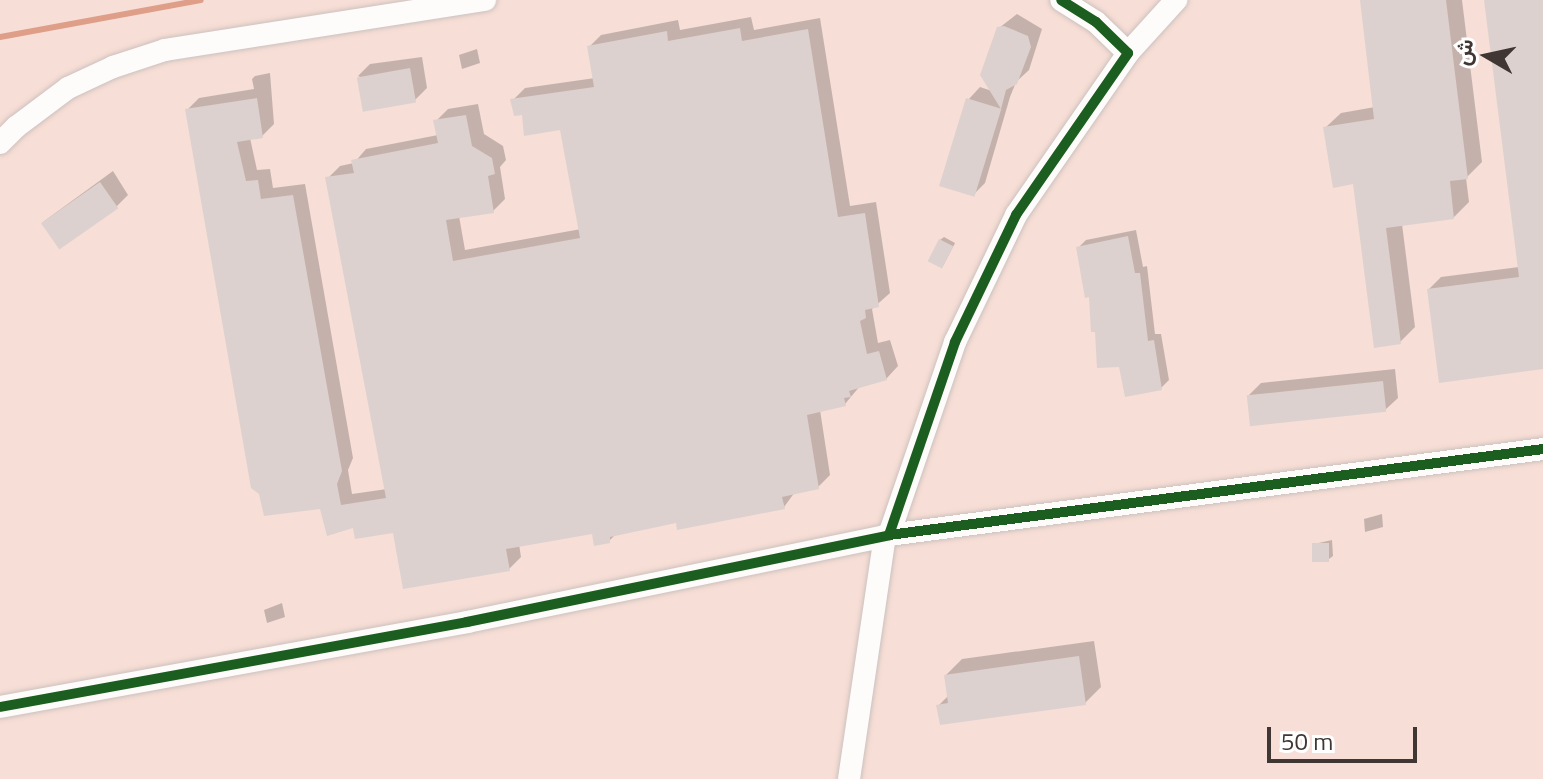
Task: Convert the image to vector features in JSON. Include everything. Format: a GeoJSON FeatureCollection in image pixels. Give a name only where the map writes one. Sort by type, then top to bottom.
{"type":"FeatureCollection","features":[{"type":"Feature","properties":{"kind":"street"},"geometry":{"type":"LineString","coordinates":[[0,143],[68,88],[113,67],[165,50],[485,0]]}},
{"type":"Feature","properties":{"kind":"street"},"geometry":{"type":"LineString","coordinates":[[1061,0],[1096,22],[1128,53]]}},
{"type":"Feature","properties":{"kind":"street"},"geometry":{"type":"LineString","coordinates":[[849,779],[887,535],[955,342],[1016,215],[1128,53],[1176,0]]}},
{"type":"Feature","properties":{"kind":"street"},"geometry":{"type":"LineString","coordinates":[[0,707],[467,622],[887,535],[1543,449]]}},
{"type":"Feature","properties":{"kind":"shaded area"},"geometry":{"type":"Polygon","coordinates":[[[0,0],[1543,0],[1543,779],[0,779],[0,0]]]}},
{"type":"Feature","properties":{"kind":"building"},"geometry":{"type":"Polygon","coordinates":[[[1360,0],[1446,0],[1468,179],[1450,181],[1454,219],[1386,228],[1401,344],[1374,348],[1353,184],[1333,188],[1323,127],[1374,119],[1360,0]]]}},
{"type":"Feature","properties":{"kind":"building"},"geometry":{"type":"Polygon","coordinates":[[[1484,0],[1543,0],[1543,369],[1439,383],[1427,289],[1519,277],[1484,0]]]}},
{"type":"Feature","properties":{"kind":"building"},"geometry":{"type":"Polygon","coordinates":[[[1004,26],[1028,36],[1031,47],[1017,84],[1006,90],[1001,109],[980,75],[997,27],[1004,26]]]}},
{"type":"Feature","properties":{"kind":"building"},"geometry":{"type":"Polygon","coordinates":[[[740,28],[742,41],[808,29],[838,217],[865,213],[879,307],[865,310],[866,318],[860,321],[867,354],[879,351],[887,380],[849,391],[851,397],[844,398],[846,406],[807,415],[819,489],[782,497],[785,509],[677,530],[676,523],[610,537],[610,543],[594,546],[592,534],[506,549],[510,571],[403,589],[393,533],[355,539],[353,528],[327,536],[320,509],[264,516],[259,494],[251,488],[185,109],[257,98],[263,138],[237,142],[246,181],[258,180],[261,199],[293,195],[342,471],[337,484],[341,505],[386,498],[325,177],[354,173],[351,160],[438,143],[433,120],[466,115],[472,146],[492,158],[495,174],[488,176],[494,213],[446,220],[453,261],[580,238],[560,130],[524,136],[522,115],[514,116],[510,99],[594,87],[587,46],[667,31],[668,41],[740,28]]]}},
{"type":"Feature","properties":{"kind":"building"},"geometry":{"type":"Polygon","coordinates":[[[410,68],[416,102],[363,112],[357,77],[410,68]]]}},
{"type":"Feature","properties":{"kind":"building"},"geometry":{"type":"Polygon","coordinates":[[[966,98],[1001,109],[974,197],[939,186],[966,98]]]}},
{"type":"Feature","properties":{"kind":"building"},"geometry":{"type":"Polygon","coordinates":[[[100,182],[118,208],[59,250],[41,223],[100,182]]]}},
{"type":"Feature","properties":{"kind":"building"},"geometry":{"type":"Polygon","coordinates":[[[1128,236],[1135,273],[1140,273],[1148,341],[1154,340],[1162,390],[1125,397],[1119,367],[1097,368],[1089,297],[1085,298],[1076,247],[1128,236]]]}},
{"type":"Feature","properties":{"kind":"building"},"geometry":{"type":"Polygon","coordinates":[[[939,239],[953,246],[942,269],[928,261],[939,239]]]}},
{"type":"Feature","properties":{"kind":"building"},"geometry":{"type":"Polygon","coordinates":[[[1383,381],[1386,412],[1250,426],[1247,395],[1383,381]]]}},
{"type":"Feature","properties":{"kind":"building"},"geometry":{"type":"Polygon","coordinates":[[[1312,543],[1329,543],[1329,562],[1312,562],[1312,543]]]}},
{"type":"Feature","properties":{"kind":"building"},"geometry":{"type":"Polygon","coordinates":[[[1079,656],[1086,705],[940,725],[936,705],[948,703],[944,675],[1079,656]]]}},
{"type":"Feature","properties":{"kind":"waterway"},"geometry":{"type":"LineString","coordinates":[[0,37],[201,0]]}},
{"type":"Feature","properties":{"kind":"cycle path"},"geometry":{"type":"LineString","coordinates":[[889,535],[955,342],[1016,215],[1128,53],[1096,22],[1061,0]]}},
{"type":"Feature","properties":{"kind":"cycle path"},"geometry":{"type":"LineString","coordinates":[[0,707],[467,622],[889,535],[1543,449]]}}]}
